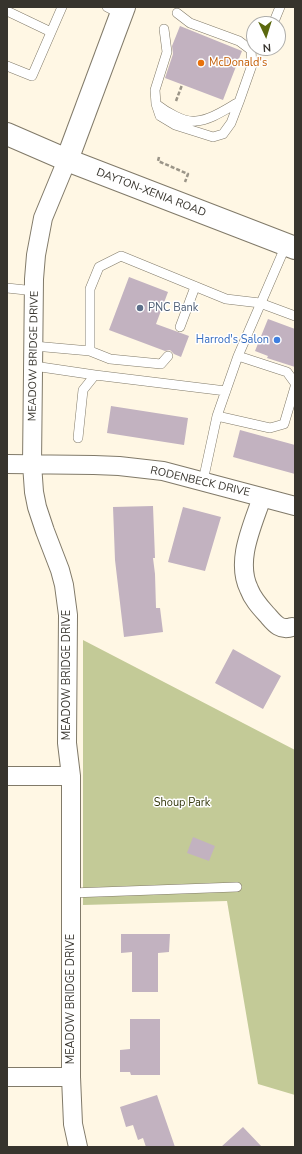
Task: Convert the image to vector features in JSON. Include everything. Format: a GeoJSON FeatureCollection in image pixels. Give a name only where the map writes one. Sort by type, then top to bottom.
{"type":"FeatureCollection","features":[{"type":"Feature","properties":{"kind":"main road","name":"MEADOW BRIDGE DRIVE"},"geometry":{"type":"LineString","coordinates":[[67,160],[117,9]]}},
{"type":"Feature","properties":{"kind":"main road","name":"DAYTON-XENIA ROAD"},"geometry":{"type":"LineString","coordinates":[[7,134],[67,160],[290,247]]}},
{"type":"Feature","properties":{"kind":"street","name":"MEADOW BRIDGE DRIVE"},"geometry":{"type":"LineString","coordinates":[[67,160],[43,218],[36,255],[34,291],[32,464],[34,492],[37,507],[60,570],[64,585],[68,615],[67,743],[71,776],[71,1078],[73,1124],[78,1147]]}},
{"type":"Feature","properties":{"kind":"street","name":"RODENBECK DRIVE"},"geometry":{"type":"LineString","coordinates":[[7,464],[119,466],[163,471],[295,506]]}},
{"type":"Feature","properties":{"kind":"street"},"geometry":{"type":"LineString","coordinates":[[262,497],[244,551],[243,565],[245,578],[249,590],[258,605],[276,625],[282,628],[292,627]]}},
{"type":"Feature","properties":{"kind":"street"},"geometry":{"type":"LineString","coordinates":[[7,776],[71,776]]}},
{"type":"Feature","properties":{"kind":"street"},"geometry":{"type":"LineString","coordinates":[[7,1077],[71,1078]]}},
{"type":"Feature","properties":{"kind":"lane"},"geometry":{"type":"LineString","coordinates":[[7,66],[32,76],[62,7]]}},
{"type":"Feature","properties":{"kind":"lane"},"geometry":{"type":"LineString","coordinates":[[7,11],[51,32]]}},
{"type":"Feature","properties":{"kind":"lane"},"geometry":{"type":"LineString","coordinates":[[164,29],[167,52],[155,90],[156,104],[160,116],[175,125],[213,137],[223,134],[231,123],[252,65],[251,50],[239,41],[190,23],[177,13]]}},
{"type":"Feature","properties":{"kind":"lane"},"geometry":{"type":"LineString","coordinates":[[156,104],[172,115],[194,122],[207,119],[239,102]]}},
{"type":"Feature","properties":{"kind":"lane"},"geometry":{"type":"LineString","coordinates":[[203,481],[217,416],[238,356],[260,303],[290,247]]}},
{"type":"Feature","properties":{"kind":"lane"},"geometry":{"type":"LineString","coordinates":[[90,351],[90,289],[99,267],[121,256],[226,299],[260,303],[295,316]]}},
{"type":"Feature","properties":{"kind":"lane"},"geometry":{"type":"LineString","coordinates":[[180,327],[195,287]]}},
{"type":"Feature","properties":{"kind":"lane"},"geometry":{"type":"LineString","coordinates":[[7,288],[34,291]]}},
{"type":"Feature","properties":{"kind":"lane"},"geometry":{"type":"LineString","coordinates":[[34,346],[90,351],[110,359],[161,364],[168,356]]}},
{"type":"Feature","properties":{"kind":"lane"},"geometry":{"type":"LineString","coordinates":[[238,356],[287,372],[295,383]]}},
{"type":"Feature","properties":{"kind":"lane"},"geometry":{"type":"LineString","coordinates":[[34,366],[226,391]]}},
{"type":"Feature","properties":{"kind":"lane"},"geometry":{"type":"LineString","coordinates":[[78,438],[83,390],[95,375]]}},
{"type":"Feature","properties":{"kind":"lane"},"geometry":{"type":"LineString","coordinates":[[217,416],[270,428],[284,424],[295,387]]}},
{"type":"Feature","properties":{"kind":"lane"},"geometry":{"type":"LineString","coordinates":[[71,893],[237,887]]}},
{"type":"Feature","properties":{"kind":"path"},"geometry":{"type":"LineString","coordinates":[[176,102],[182,85]]}},
{"type":"Feature","properties":{"kind":"path"},"geometry":{"type":"LineString","coordinates":[[159,157],[158,161],[188,174],[185,182]]}},
{"type":"Feature","properties":{"kind":"green space","name":"Shoup Park"},"geometry":{"type":"Polygon","coordinates":[[[83,640],[295,750],[295,1095],[258,1084],[227,901],[83,905],[83,640]]]}},
{"type":"Feature","properties":{"kind":"building","name":"McDonald's"},"geometry":{"type":"Polygon","coordinates":[[[180,26],[242,51],[223,100],[165,78],[173,54],[172,46],[180,26]]]}},
{"type":"Feature","properties":{"kind":"building","name":"PNC Bank"},"geometry":{"type":"Polygon","coordinates":[[[129,277],[168,292],[156,324],[189,336],[181,357],[174,354],[170,350],[165,351],[109,330],[129,277]]]}},
{"type":"Feature","properties":{"kind":"building","name":"Harrod's Salon"},"geometry":{"type":"Polygon","coordinates":[[[268,319],[295,329],[295,367],[267,358],[268,356],[255,351],[268,319]]]}},
{"type":"Feature","properties":{"kind":"building"},"geometry":{"type":"Polygon","coordinates":[[[111,406],[188,418],[184,445],[107,433],[111,406]]]}},
{"type":"Feature","properties":{"kind":"building"},"geometry":{"type":"Polygon","coordinates":[[[240,430],[295,445],[295,474],[233,457],[240,430]]]}},
{"type":"Feature","properties":{"kind":"building"},"geometry":{"type":"Polygon","coordinates":[[[153,506],[155,558],[153,558],[156,608],[160,608],[163,632],[124,637],[115,560],[113,507],[153,506]]]}},
{"type":"Feature","properties":{"kind":"building"},"geometry":{"type":"Polygon","coordinates":[[[183,507],[221,517],[205,571],[168,562],[183,507]]]}},
{"type":"Feature","properties":{"kind":"building"},"geometry":{"type":"Polygon","coordinates":[[[233,649],[281,676],[263,709],[215,683],[233,649]]]}},
{"type":"Feature","properties":{"kind":"building"},"geometry":{"type":"Polygon","coordinates":[[[193,837],[215,846],[209,861],[187,853],[193,837]]]}},
{"type":"Feature","properties":{"kind":"building"},"geometry":{"type":"Polygon","coordinates":[[[121,934],[170,934],[169,952],[158,953],[158,992],[132,992],[132,952],[121,953],[121,934]]]}},
{"type":"Feature","properties":{"kind":"building"},"geometry":{"type":"Polygon","coordinates":[[[130,1019],[160,1019],[160,1075],[131,1075],[130,1072],[120,1072],[120,1050],[130,1049],[130,1019]]]}},
{"type":"Feature","properties":{"kind":"building"},"geometry":{"type":"Polygon","coordinates":[[[157,1095],[175,1147],[146,1147],[143,1138],[138,1140],[133,1125],[126,1127],[120,1107],[157,1095]]]}},
{"type":"Feature","properties":{"kind":"building"},"geometry":{"type":"Polygon","coordinates":[[[243,1127],[262,1147],[221,1147],[243,1127]]]}},
{"type":"Feature","properties":{"kind":"place","name":"McDonald's"},"geometry":{"type":"Point","coordinates":[201,63]}},
{"type":"Feature","properties":{"kind":"place","name":"PNC Bank"},"geometry":{"type":"Point","coordinates":[140,308]}},
{"type":"Feature","properties":{"kind":"place","name":"Harrod's Salon"},"geometry":{"type":"Point","coordinates":[277,340]}}]}
